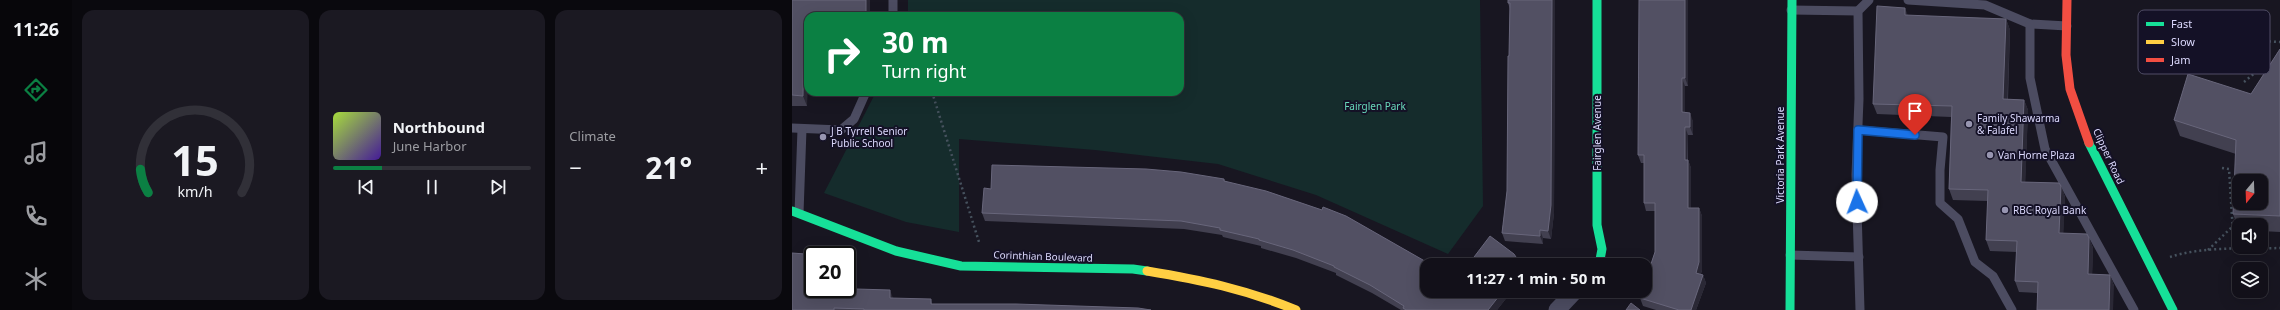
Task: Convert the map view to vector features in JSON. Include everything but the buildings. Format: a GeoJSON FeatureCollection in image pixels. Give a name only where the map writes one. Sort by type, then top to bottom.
{"type":"FeatureCollection","features":[{"type":"Feature","properties":{"kind":"street","name":"Fairglen Avenue"},"geometry":{"type":"LineString","coordinates":[[1597,0],[1597,225],[1602,249],[1600,258]]}},
{"type":"Feature","properties":{"kind":"street","name":"Victoria Park Avenue"},"geometry":{"type":"LineString","coordinates":[[1790,310],[1792,0]]}},
{"type":"Feature","properties":{"kind":"street","name":"Clipper Road"},"geometry":{"type":"LineString","coordinates":[[2067,0],[2066,55],[2070,89],[2079,118],[2092,150],[2173,310]]}},
{"type":"Feature","properties":{"kind":"street","name":"Corinthian Boulevard"},"geometry":{"type":"LineString","coordinates":[[796,212],[889,249],[933,262],[961,266],[1140,270],[1212,282],[1264,298],[1296,310]]}},
{"type":"Feature","properties":{"kind":"street"},"geometry":{"type":"LineString","coordinates":[[1557,310],[1568,298]]}},
{"type":"Feature","properties":{"kind":"lane"},"geometry":{"type":"LineString","coordinates":[[893,0],[893,12]]}},
{"type":"Feature","properties":{"kind":"lane"},"geometry":{"type":"LineString","coordinates":[[1860,310],[1856,175],[1859,99],[1858,11],[1869,0]]}},
{"type":"Feature","properties":{"kind":"lane"},"geometry":{"type":"LineString","coordinates":[[1908,0],[1985,5],[2030,24],[2066,26]]}},
{"type":"Feature","properties":{"kind":"lane"},"geometry":{"type":"LineString","coordinates":[[1792,10],[1858,11]]}},
{"type":"Feature","properties":{"kind":"lane"},"geometry":{"type":"LineString","coordinates":[[2030,24],[2030,78],[2045,149],[2134,310]]}},
{"type":"Feature","properties":{"kind":"lane"},"geometry":{"type":"LineString","coordinates":[[792,128],[841,130],[854,119],[864,96]]}},
{"type":"Feature","properties":{"kind":"lane"},"geometry":{"type":"LineString","coordinates":[[796,212],[802,129]]}},
{"type":"Feature","properties":{"kind":"lane"},"geometry":{"type":"LineString","coordinates":[[1858,130],[1943,137],[1940,170],[1940,203],[1958,219],[1974,262],[1993,276],[2012,310]]}},
{"type":"Feature","properties":{"kind":"lane"},"geometry":{"type":"LineString","coordinates":[[1790,255],[1859,257]]}},
{"type":"Feature","properties":{"kind":"path"},"geometry":{"type":"LineString","coordinates":[[2270,42],[2280,42]]}},
{"type":"Feature","properties":{"kind":"path"},"geometry":{"type":"LineString","coordinates":[[2244,82],[2254,74]]}},
{"type":"Feature","properties":{"kind":"path"},"geometry":{"type":"LineString","coordinates":[[933,96],[968,214],[979,242]]}},
{"type":"Feature","properties":{"kind":"path"},"geometry":{"type":"LineString","coordinates":[[2222,168],[2229,169],[2232,218]]}},
{"type":"Feature","properties":{"kind":"path"},"geometry":{"type":"LineString","coordinates":[[2208,250],[2232,228]]}},
{"type":"Feature","properties":{"kind":"path"},"geometry":{"type":"LineString","coordinates":[[2268,249],[2280,248]]}},
{"type":"Feature","properties":{"kind":"path"},"geometry":{"type":"LineString","coordinates":[[2170,257],[2181,253],[2208,250],[2232,250]]}},
{"type":"Feature","properties":{"kind":"green space","name":"Fairglen Park"},"geometry":{"type":"Polygon","coordinates":[[[908,0],[1480,0],[1483,206],[1448,254],[1316,195],[1218,164],[1095,150],[959,139],[959,232],[906,222],[824,193],[874,96],[1184,96],[1184,12],[908,12],[908,0]]]}},
{"type":"Feature","properties":{"kind":"traffic: fast"},"geometry":{"type":"LineString","coordinates":[[1597,0],[1597,225],[1602,249],[1600,258]]}},
{"type":"Feature","properties":{"kind":"traffic: fast"},"geometry":{"type":"LineString","coordinates":[[1790,310],[1792,0]]}},
{"type":"Feature","properties":{"kind":"traffic: fast"},"geometry":{"type":"LineString","coordinates":[[2089,143],[2173,310]]}},
{"type":"Feature","properties":{"kind":"traffic: fast"},"geometry":{"type":"LineString","coordinates":[[792,211],[896,251],[961,266],[1133,269],[1147,271]]}},
{"type":"Feature","properties":{"kind":"traffic: slow"},"geometry":{"type":"LineString","coordinates":[[1147,271],[1223,286],[1259,296],[1296,310]]}},
{"type":"Feature","properties":{"kind":"traffic: jam"},"geometry":{"type":"LineString","coordinates":[[2067,0],[2066,55],[2070,89],[2089,143]]}},
{"type":"Feature","properties":{"kind":"place","name":"Family Shawarma & Falafel"},"geometry":{"type":"Point","coordinates":[1969,124]}},
{"type":"Feature","properties":{"kind":"place","name":"J B Tyrrell Senior Public School"},"geometry":{"type":"Point","coordinates":[823,137]}},
{"type":"Feature","properties":{"kind":"place","name":"Van Horne Plaza"},"geometry":{"type":"Point","coordinates":[1990,155]}},
{"type":"Feature","properties":{"kind":"place","name":"RBC Royal Bank"},"geometry":{"type":"Point","coordinates":[2005,210]}},
{"type":"Feature","properties":{"kind":"route"},"geometry":{"type":"LineString","coordinates":[[1857,202],[1856,175],[1858,130],[1915,135]]}}]}
